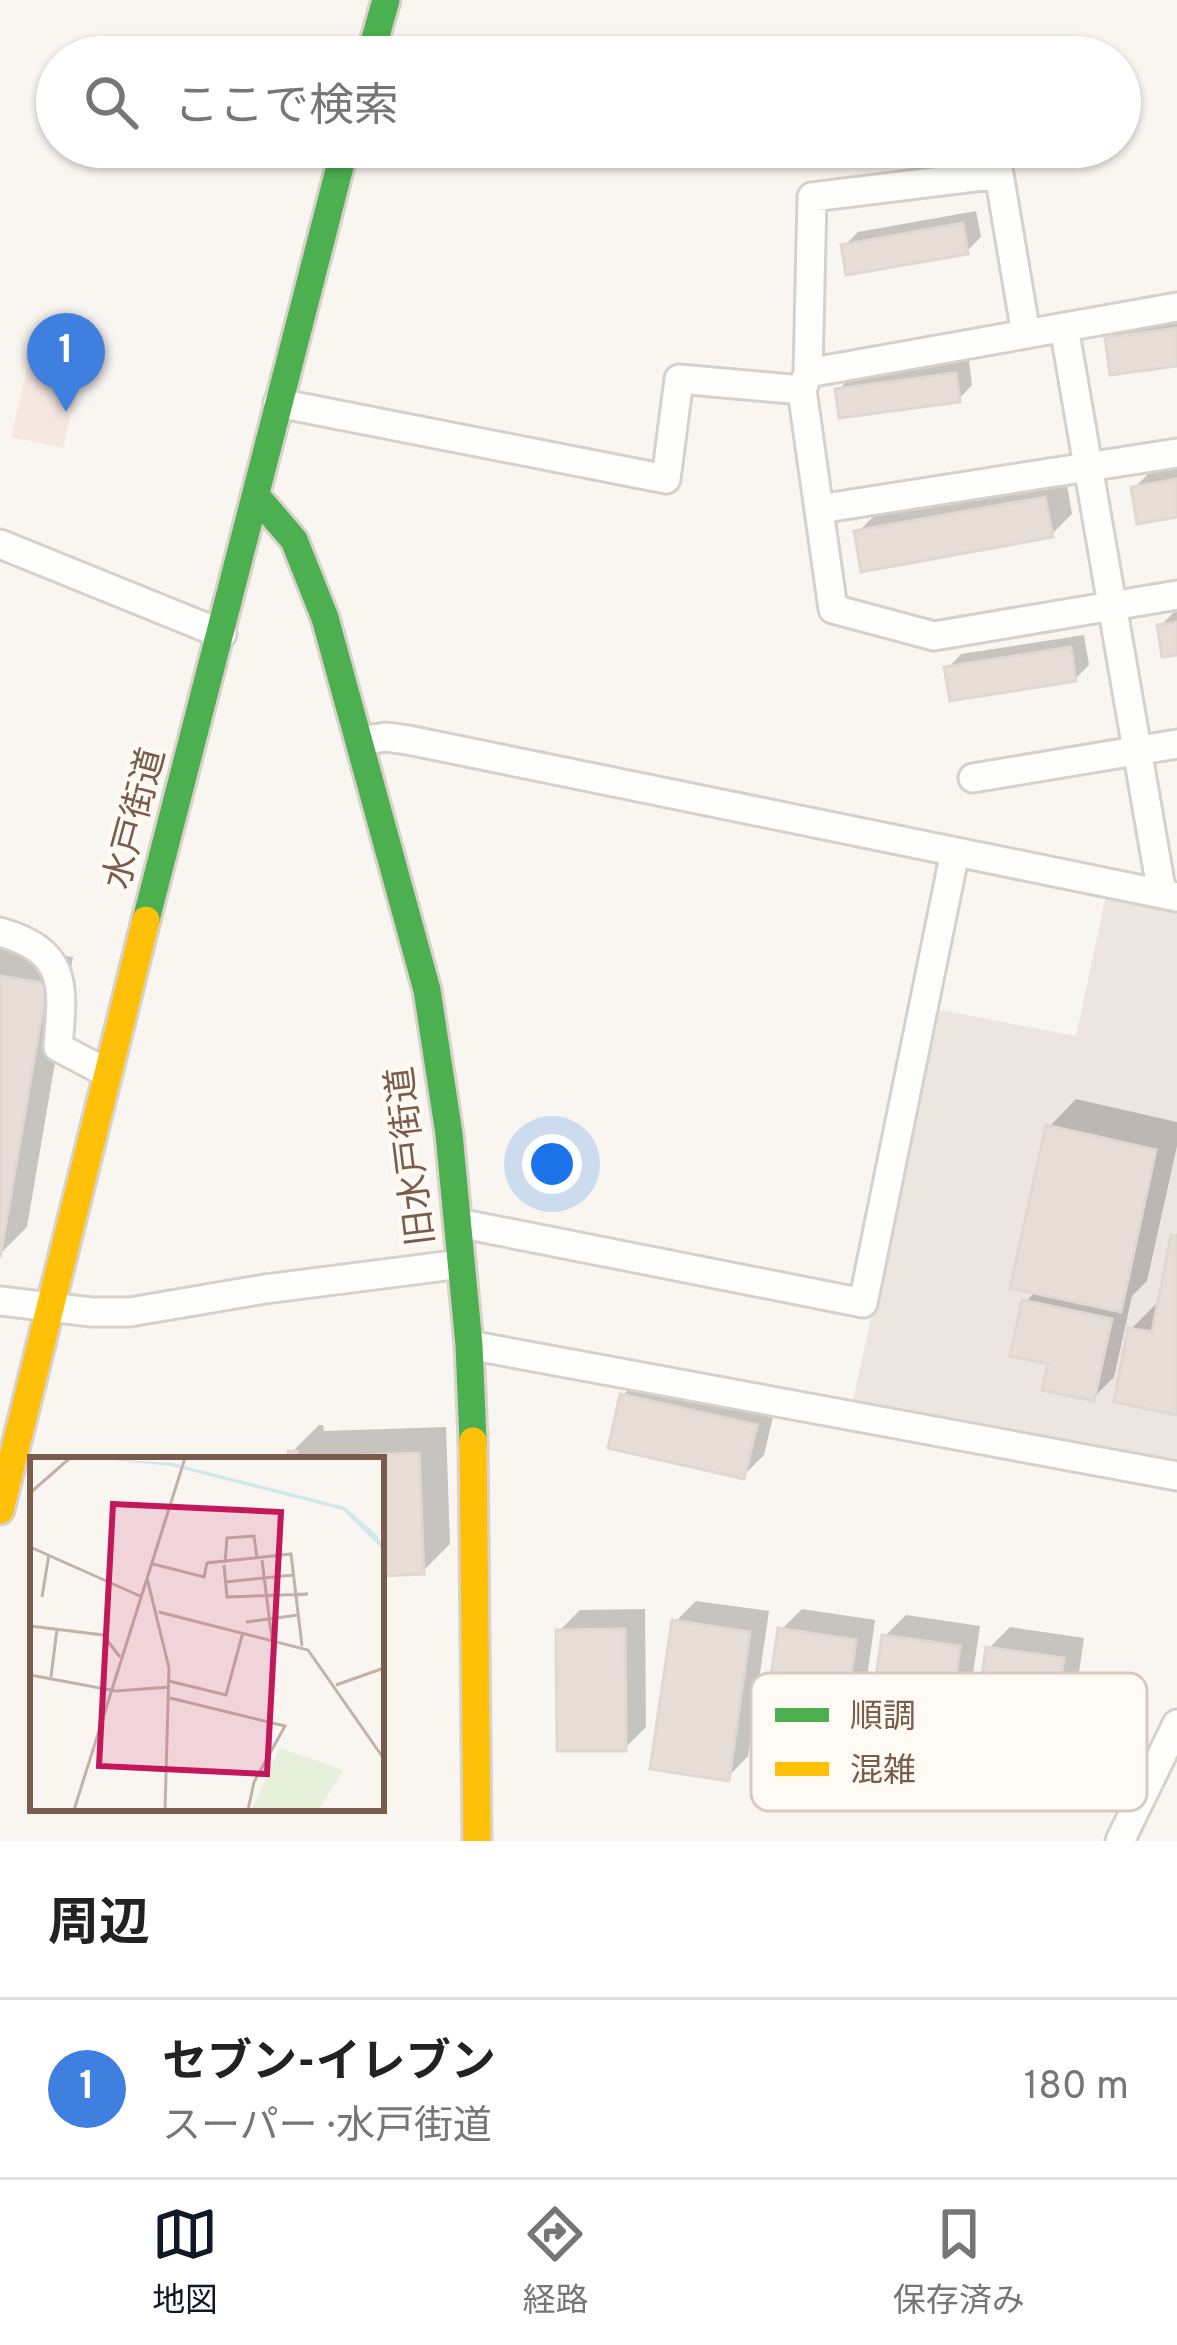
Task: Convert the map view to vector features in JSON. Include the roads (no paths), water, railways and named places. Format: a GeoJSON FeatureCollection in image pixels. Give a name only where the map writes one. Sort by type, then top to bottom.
{"type":"FeatureCollection","features":[{"type":"Feature","properties":{"kind":"main road"},"geometry":{"type":"LineString","coordinates":[[376,36],[386,0]]}},
{"type":"Feature","properties":{"kind":"main road","name":"水戸街道"},"geometry":{"type":"LineString","coordinates":[[0,1510],[340,168]]}},
{"type":"Feature","properties":{"kind":"main road","name":"旧水戸街道"},"geometry":{"type":"LineString","coordinates":[[257,497],[294,540],[326,618],[427,990],[469,1345],[475,1463],[477,1841]]}},
{"type":"Feature","properties":{"kind":"street"},"geometry":{"type":"LineString","coordinates":[[1026,334],[999,174],[812,197],[805,382],[833,609],[934,636],[1177,595]]}},
{"type":"Feature","properties":{"kind":"street"},"geometry":{"type":"LineString","coordinates":[[278,404],[666,479],[679,379],[805,382],[1177,307]]}},
{"type":"Feature","properties":{"kind":"street"},"geometry":{"type":"LineString","coordinates":[[362,741],[408,740],[1170,896],[1137,752],[1064,327]]}},
{"type":"Feature","properties":{"kind":"street"},"geometry":{"type":"LineString","coordinates":[[819,509],[1177,453]]}},
{"type":"Feature","properties":{"kind":"street"},"geometry":{"type":"LineString","coordinates":[[0,544],[222,634]]}},
{"type":"Feature","properties":{"kind":"street"},"geometry":{"type":"LineString","coordinates":[[973,778],[1177,745]]}},
{"type":"Feature","properties":{"kind":"street"},"geometry":{"type":"LineString","coordinates":[[458,1223],[863,1303],[955,852]]}},
{"type":"Feature","properties":{"kind":"street"},"geometry":{"type":"LineString","coordinates":[[0,932],[27,940],[45,953],[62,987],[58,1047],[107,1073]]}},
{"type":"Feature","properties":{"kind":"street"},"geometry":{"type":"LineString","coordinates":[[0,1301],[130,1312],[461,1264]]}},
{"type":"Feature","properties":{"kind":"street"},"geometry":{"type":"LineString","coordinates":[[469,1345],[1177,1476]]}},
{"type":"Feature","properties":{"kind":"street"},"geometry":{"type":"LineString","coordinates":[[1147,1786],[1177,1724]]}},
{"type":"Feature","properties":{"kind":"street"},"geometry":{"type":"LineString","coordinates":[[1120,1841],[1135,1811]]}},
{"type":"Feature","properties":{"kind":"place","name":"セブン-イレブン"},"geometry":{"type":"Point","coordinates":[66,412]}}]}
